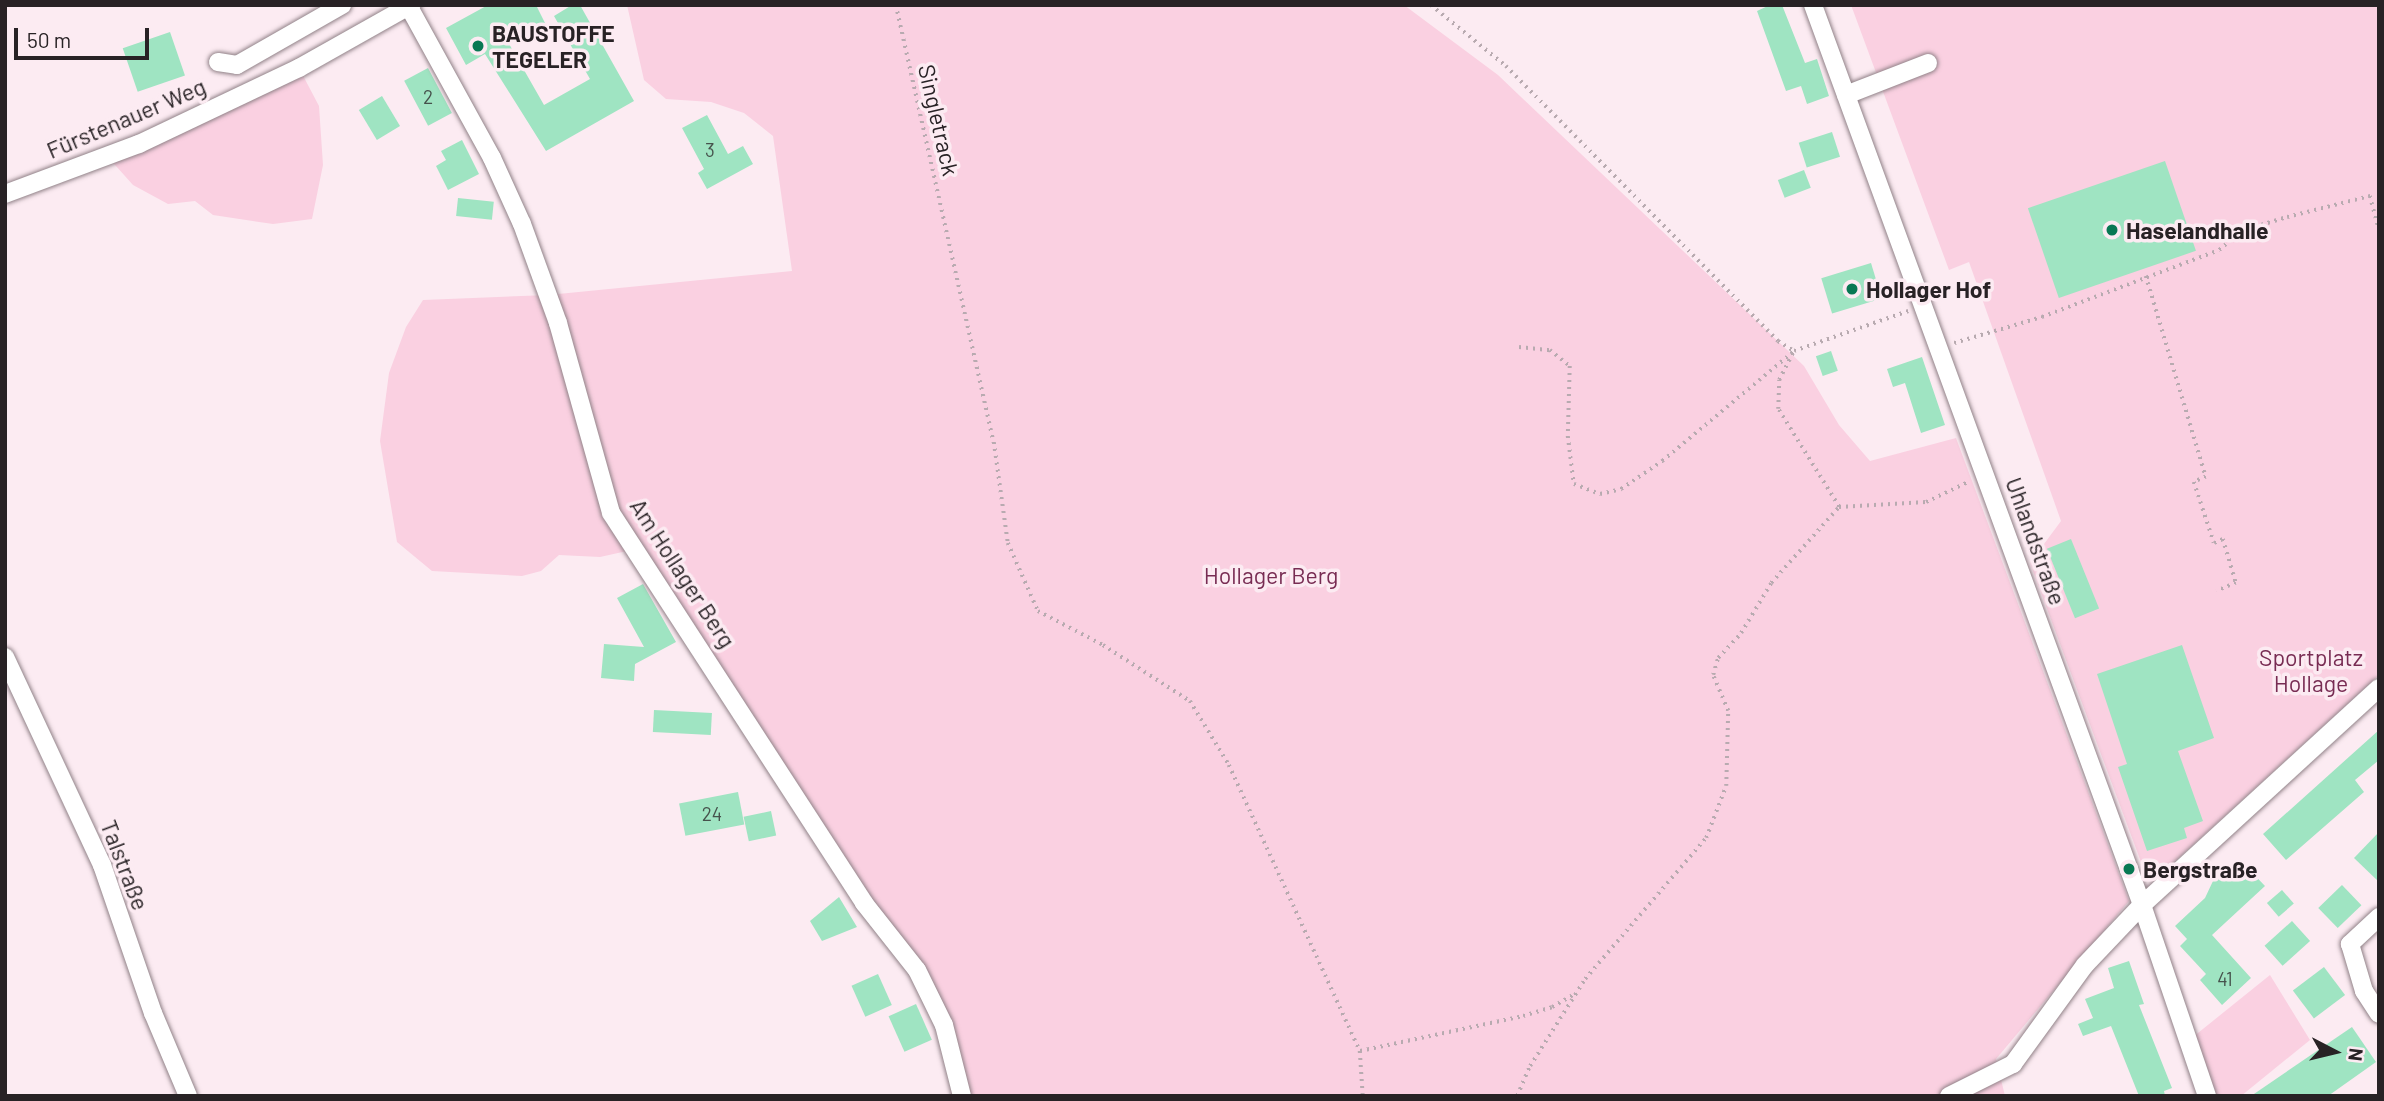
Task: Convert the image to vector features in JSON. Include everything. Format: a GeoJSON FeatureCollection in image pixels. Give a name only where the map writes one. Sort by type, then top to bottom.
{"type":"FeatureCollection","features":[{"type":"Feature","properties":{"kind":"street"},"geometry":{"type":"LineString","coordinates":[[218,62],[237,65],[342,5]]}},
{"type":"Feature","properties":{"kind":"street","name":"Uhlandstraße"},"geometry":{"type":"LineString","coordinates":[[1813,5],[2142,905],[2207,1096]]}},
{"type":"Feature","properties":{"kind":"street","name":"Fürstenauer Weg"},"geometry":{"type":"LineString","coordinates":[[5,194],[139,144],[299,68],[410,6]]}},
{"type":"Feature","properties":{"kind":"street","name":"Am Hollager Berg"},"geometry":{"type":"LineString","coordinates":[[410,6],[492,158],[522,224],[558,323],[611,513],[864,903],[917,970],[944,1025],[962,1096]]}},
{"type":"Feature","properties":{"kind":"street"},"geometry":{"type":"LineString","coordinates":[[1846,95],[1928,63]]}},
{"type":"Feature","properties":{"kind":"street","name":"Talstraße"},"geometry":{"type":"LineString","coordinates":[[5,657],[102,865],[153,1013],[188,1096]]}},
{"type":"Feature","properties":{"kind":"street"},"geometry":{"type":"LineString","coordinates":[[1949,1096],[2013,1064],[2085,965],[2142,905],[2379,688]]}},
{"type":"Feature","properties":{"kind":"street"},"geometry":{"type":"LineString","coordinates":[[2379,917],[2350,944],[2364,991],[2379,1014]]}},
{"type":"Feature","properties":{"kind":"path","name":"Singletrack"},"geometry":{"type":"LineString","coordinates":[[896,5],[994,442],[1008,543],[1038,611],[1103,645],[1191,701],[1229,765],[1360,1051]]}},
{"type":"Feature","properties":{"kind":"path"},"geometry":{"type":"LineString","coordinates":[[1431,5],[1515,75],[1777,341],[1794,351]]}},
{"type":"Feature","properties":{"kind":"path"},"geometry":{"type":"LineString","coordinates":[[1939,347],[2042,317],[2219,250],[2241,230],[2370,196],[2379,229]]}},
{"type":"Feature","properties":{"kind":"path"},"geometry":{"type":"LineString","coordinates":[[2146,276],[2206,477],[2194,482],[2214,543],[2223,539],[2236,583],[2217,591]]}},
{"type":"Feature","properties":{"kind":"path"},"geometry":{"type":"LineString","coordinates":[[1519,346],[1550,350],[1570,366],[1567,436],[1574,484],[1600,494],[1621,489],[1662,461],[1794,351],[1924,306]]}},
{"type":"Feature","properties":{"kind":"path"},"geometry":{"type":"LineString","coordinates":[[1794,351],[1779,380],[1777,409],[1839,507]]}},
{"type":"Feature","properties":{"kind":"path"},"geometry":{"type":"LineString","coordinates":[[1517,1096],[1530,1066],[1578,991],[1706,838],[1727,786],[1728,711],[1713,675],[1718,658],[1741,633],[1771,583],[1839,507],[1926,502],[1986,475]]}},
{"type":"Feature","properties":{"kind":"path"},"geometry":{"type":"LineString","coordinates":[[1363,1096],[1360,1051],[1522,1016],[1552,1007],[1578,991]]}},
{"type":"Feature","properties":{"kind":"green space","name":"Hollager Berg"},"geometry":{"type":"Polygon","coordinates":[[[627,5],[1404,5],[1498,75],[1804,366],[1839,425],[1870,461],[1956,438],[2129,901],[1996,1059],[2005,1096],[962,1096],[944,1025],[636,549],[600,557],[559,555],[541,571],[522,576],[432,571],[397,542],[380,441],[389,373],[406,327],[423,300],[548,295],[792,271],[773,136],[744,113],[711,102],[666,99],[644,80],[627,5]]]}},
{"type":"Feature","properties":{"kind":"green space","name":"Sportplatz Hollage"},"geometry":{"type":"Polygon","coordinates":[[[1851,5],[2379,5],[2379,675],[2161,874],[2144,870],[2030,563],[2061,521],[1969,262],[1949,270],[1851,5]]]}},
{"type":"Feature","properties":{"kind":"green space"},"geometry":{"type":"Polygon","coordinates":[[[299,68],[319,106],[323,165],[312,219],[273,224],[213,215],[195,201],[168,204],[133,185],[107,156],[299,68]]]}},
{"type":"Feature","properties":{"kind":"green space"},"geometry":{"type":"Polygon","coordinates":[[[2270,975],[2310,1040],[2241,1096],[2207,1096],[2188,1041],[2270,975]]]}},
{"type":"Feature","properties":{"kind":"building"},"geometry":{"type":"Polygon","coordinates":[[[488,5],[536,5],[545,23],[508,42],[544,105],[590,79],[554,16],[572,5],[580,5],[634,101],[546,151],[485,54],[466,65],[446,28],[488,5]]]}},
{"type":"Feature","properties":{"kind":"building"},"geometry":{"type":"Polygon","coordinates":[[[1770,5],[1782,5],[1805,63],[1817,59],[1829,96],[1807,104],[1801,86],[1786,91],[1757,11],[1770,5]]]}},
{"type":"Feature","properties":{"kind":"building"},"geometry":{"type":"Polygon","coordinates":[[[170,32],[185,75],[138,92],[123,48],[170,32]]]}},
{"type":"Feature","properties":{"kind":"building"},"geometry":{"type":"Polygon","coordinates":[[[428,68],[452,113],[428,126],[404,81],[428,68]]]}},
{"type":"Feature","properties":{"kind":"building"},"geometry":{"type":"Polygon","coordinates":[[[382,96],[400,126],[377,140],[359,110],[382,96]]]}},
{"type":"Feature","properties":{"kind":"building"},"geometry":{"type":"Polygon","coordinates":[[[707,115],[728,154],[743,146],[753,164],[707,189],[698,173],[704,169],[682,128],[707,115]]]}},
{"type":"Feature","properties":{"kind":"building"},"geometry":{"type":"Polygon","coordinates":[[[1832,132],[1840,157],[1807,168],[1799,143],[1832,132]]]}},
{"type":"Feature","properties":{"kind":"building"},"geometry":{"type":"Polygon","coordinates":[[[462,140],[479,174],[448,190],[436,166],[446,160],[441,151],[462,140]]]}},
{"type":"Feature","properties":{"kind":"building","name":"Haselandhalle"},"geometry":{"type":"Polygon","coordinates":[[[2165,161],[2196,251],[2059,298],[2028,208],[2165,161]]]}},
{"type":"Feature","properties":{"kind":"building"},"geometry":{"type":"Polygon","coordinates":[[[1804,170],[1811,188],[1785,198],[1778,180],[1804,170]]]}},
{"type":"Feature","properties":{"kind":"building"},"geometry":{"type":"Polygon","coordinates":[[[458,198],[494,202],[492,220],[456,216],[458,198]]]}},
{"type":"Feature","properties":{"kind":"building","name":"Hollager Hof"},"geometry":{"type":"Polygon","coordinates":[[[1871,263],[1882,298],[1832,314],[1821,278],[1871,263]]]}},
{"type":"Feature","properties":{"kind":"building"},"geometry":{"type":"Polygon","coordinates":[[[1831,351],[1838,371],[1823,376],[1816,356],[1831,351]]]}},
{"type":"Feature","properties":{"kind":"building"},"geometry":{"type":"Polygon","coordinates":[[[1922,357],[1945,425],[1921,433],[1905,383],[1893,387],[1887,369],[1922,357]]]}},
{"type":"Feature","properties":{"kind":"building"},"geometry":{"type":"Polygon","coordinates":[[[2071,539],[2099,609],[2075,618],[2047,549],[2071,539]]]}},
{"type":"Feature","properties":{"kind":"building"},"geometry":{"type":"Polygon","coordinates":[[[643,584],[676,642],[635,664],[634,681],[601,678],[604,644],[644,647],[617,598],[643,584]]]}},
{"type":"Feature","properties":{"kind":"building"},"geometry":{"type":"Polygon","coordinates":[[[2182,645],[2214,738],[2178,751],[2203,821],[2184,828],[2187,838],[2147,851],[2118,767],[2127,764],[2097,674],[2182,645]]]}},
{"type":"Feature","properties":{"kind":"building"},"geometry":{"type":"Polygon","coordinates":[[[654,710],[712,713],[711,735],[653,732],[654,710]]]}},
{"type":"Feature","properties":{"kind":"building"},"geometry":{"type":"Polygon","coordinates":[[[2379,730],[2379,760],[2355,780],[2364,792],[2286,860],[2263,834],[2379,730]]]}},
{"type":"Feature","properties":{"kind":"building"},"geometry":{"type":"Polygon","coordinates":[[[738,792],[744,824],[685,836],[679,803],[738,792]]]}},
{"type":"Feature","properties":{"kind":"building"},"geometry":{"type":"Polygon","coordinates":[[[771,811],[776,835],[749,841],[744,817],[771,811]]]}},
{"type":"Feature","properties":{"kind":"building"},"geometry":{"type":"Polygon","coordinates":[[[2379,832],[2379,882],[2354,858],[2379,832]]]}},
{"type":"Feature","properties":{"kind":"building"},"geometry":{"type":"Polygon","coordinates":[[[2241,861],[2265,886],[2212,935],[2251,978],[2222,1005],[2200,980],[2206,974],[2180,946],[2187,939],[2175,926],[2205,898],[2213,881],[2241,861]]]}},
{"type":"Feature","properties":{"kind":"building"},"geometry":{"type":"Polygon","coordinates":[[[2342,885],[2361,905],[2338,928],[2318,908],[2342,885]]]}},
{"type":"Feature","properties":{"kind":"building"},"geometry":{"type":"Polygon","coordinates":[[[2282,890],[2294,904],[2279,917],[2267,903],[2282,890]]]}},
{"type":"Feature","properties":{"kind":"building"},"geometry":{"type":"Polygon","coordinates":[[[839,897],[857,927],[822,941],[810,921],[839,897]]]}},
{"type":"Feature","properties":{"kind":"building"},"geometry":{"type":"Polygon","coordinates":[[[2292,921],[2310,941],[2283,966],[2265,946],[2292,921]]]}},
{"type":"Feature","properties":{"kind":"building"},"geometry":{"type":"Polygon","coordinates":[[[2129,961],[2144,1004],[2139,1005],[2172,1088],[2164,1091],[2165,1096],[2139,1096],[2111,1026],[2083,1036],[2078,1024],[2093,1018],[2085,999],[2114,988],[2108,968],[2129,961]]]}},
{"type":"Feature","properties":{"kind":"building"},"geometry":{"type":"Polygon","coordinates":[[[2324,967],[2345,995],[2314,1018],[2293,990],[2324,967]]]}},
{"type":"Feature","properties":{"kind":"building"},"geometry":{"type":"Polygon","coordinates":[[[878,974],[892,1005],[865,1017],[852,986],[878,974]]]}},
{"type":"Feature","properties":{"kind":"building"},"geometry":{"type":"Polygon","coordinates":[[[916,1004],[932,1040],[904,1052],[889,1016],[916,1004]]]}},
{"type":"Feature","properties":{"kind":"building"},"geometry":{"type":"Polygon","coordinates":[[[2352,1027],[2376,1062],[2328,1096],[2251,1096],[2352,1027]]]}},
{"type":"Feature","properties":{"kind":"place","name":"BAUSTOFFE TEGELER"},"geometry":{"type":"Point","coordinates":[478,46]}},
{"type":"Feature","properties":{"kind":"place","name":"Haselandhalle"},"geometry":{"type":"Point","coordinates":[2112,230]}},
{"type":"Feature","properties":{"kind":"place","name":"Hollager Hof"},"geometry":{"type":"Point","coordinates":[1852,289]}},
{"type":"Feature","properties":{"kind":"place","name":"Bergstraße"},"geometry":{"type":"Point","coordinates":[2129,869]}}]}
